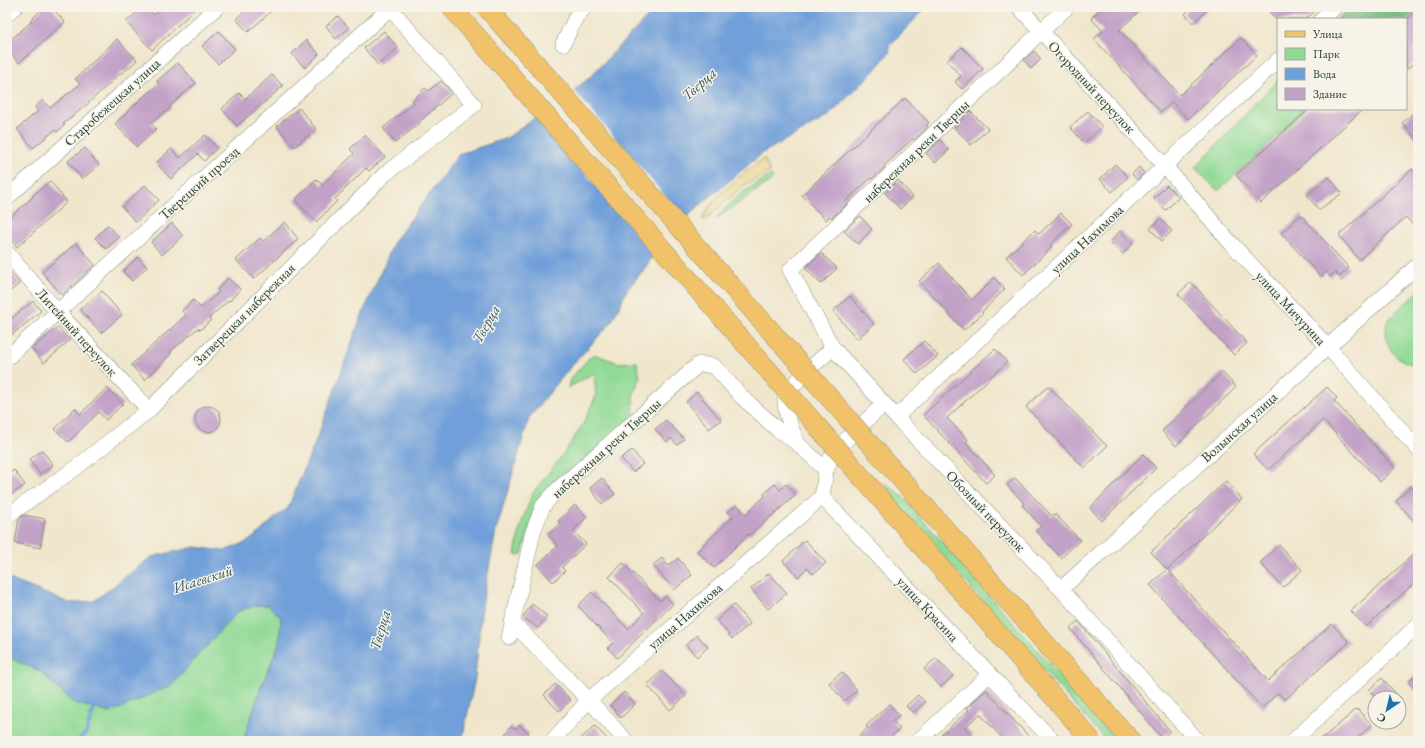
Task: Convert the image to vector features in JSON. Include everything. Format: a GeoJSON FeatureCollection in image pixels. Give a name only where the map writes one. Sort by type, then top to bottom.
{"type":"FeatureCollection","features":[{"type":"Feature","properties":{"kind":"main road"},"geometry":{"type":"LineString","coordinates":[[451,7],[1092,741]]}},
{"type":"Feature","properties":{"kind":"main road"},"geometry":{"type":"LineString","coordinates":[[486,7],[1125,734]]}},
{"type":"Feature","properties":{"kind":"street"},"geometry":{"type":"LineString","coordinates":[[7,14],[15,7]]}},
{"type":"Feature","properties":{"kind":"street","name":"Старобежецкая улица"},"geometry":{"type":"LineString","coordinates":[[7,198],[217,7]]}},
{"type":"Feature","properties":{"kind":"street"},"geometry":{"type":"LineString","coordinates":[[563,44],[576,17],[586,7]]}},
{"type":"Feature","properties":{"kind":"street","name":"Огородный переулок"},"geometry":{"type":"LineString","coordinates":[[1019,7],[1165,166]]}},
{"type":"Feature","properties":{"kind":"street","name":"набережная реки Тверцы"},"geometry":{"type":"LineString","coordinates":[[790,270],[1067,7]]}},
{"type":"Feature","properties":{"kind":"street"},"geometry":{"type":"LineString","coordinates":[[1323,18],[1335,7]]}},
{"type":"Feature","properties":{"kind":"street","name":"Затверецкая набережная"},"geometry":{"type":"LineString","coordinates":[[7,516],[73,470],[149,410],[385,174],[474,105],[390,8]]}},
{"type":"Feature","properties":{"kind":"street","name":"Тверецкий проезд"},"geometry":{"type":"LineString","coordinates":[[7,358],[390,8]]}},
{"type":"Feature","properties":{"kind":"street","name":"улица Нахимова"},"geometry":{"type":"LineString","coordinates":[[896,417],[1277,61]]}},
{"type":"Feature","properties":{"kind":"street","name":"улица Мичурина"},"geometry":{"type":"LineString","coordinates":[[1165,166],[1229,241],[1328,347],[1418,449]]}},
{"type":"Feature","properties":{"kind":"street","name":"Литейный переулок"},"geometry":{"type":"LineString","coordinates":[[7,253],[58,312],[149,410]]}},
{"type":"Feature","properties":{"kind":"street","name":"Волынская улица"},"geometry":{"type":"LineString","coordinates":[[1061,590],[1418,265]]}},
{"type":"Feature","properties":{"kind":"street","name":"Обозный переулок"},"geometry":{"type":"LineString","coordinates":[[790,270],[833,348],[896,417],[1061,590],[1198,741]]}},
{"type":"Feature","properties":{"kind":"street"},"geometry":{"type":"LineString","coordinates":[[826,470],[797,443],[788,418],[785,400],[792,385],[833,348]]}},
{"type":"Feature","properties":{"kind":"street","name":"набережная реки Тверцы"},"geometry":{"type":"LineString","coordinates":[[509,638],[533,532],[543,506],[558,489],[699,364],[714,366],[742,397],[765,419],[797,443]]}},
{"type":"Feature","properties":{"kind":"street"},"geometry":{"type":"LineString","coordinates":[[822,497],[826,470],[834,451],[884,404]]}},
{"type":"Feature","properties":{"kind":"street","name":"улица Нахимова"},"geometry":{"type":"LineString","coordinates":[[552,741],[589,700],[822,497]]}},
{"type":"Feature","properties":{"kind":"street","name":"улица Красина"},"geometry":{"type":"LineString","coordinates":[[822,497],[1052,741]]}},
{"type":"Feature","properties":{"kind":"street"},"geometry":{"type":"LineString","coordinates":[[512,622],[589,700],[626,741]]}},
{"type":"Feature","properties":{"kind":"street"},"geometry":{"type":"LineString","coordinates":[[1293,741],[1418,625]]}},
{"type":"Feature","properties":{"kind":"street"},"geometry":{"type":"LineString","coordinates":[[918,741],[990,674]]}},
{"type":"Feature","properties":{"kind":"green space"},"geometry":{"type":"Polygon","coordinates":[[[1350,7],[1418,7],[1418,9],[1407,20],[1407,18],[1338,18],[1350,7]]]}},
{"type":"Feature","properties":{"kind":"green space"},"geometry":{"type":"Polygon","coordinates":[[[1277,81],[1277,110],[1305,110],[1218,191],[1195,168],[1277,81]]]}},
{"type":"Feature","properties":{"kind":"green space"},"geometry":{"type":"Polygon","coordinates":[[[771,175],[773,179],[716,219],[732,201],[771,175]]]}},
{"type":"Feature","properties":{"kind":"green space"},"geometry":{"type":"Polygon","coordinates":[[[1418,292],[1418,365],[1400,359],[1392,351],[1387,340],[1386,328],[1390,318],[1418,292]]]}},
{"type":"Feature","properties":{"kind":"green space"},"geometry":{"type":"Polygon","coordinates":[[[593,354],[619,363],[637,362],[640,378],[633,395],[634,417],[537,502],[522,554],[515,555],[520,528],[532,494],[565,452],[583,424],[596,396],[594,373],[568,388],[570,379],[593,354]]]}},
{"type":"Feature","properties":{"kind":"green space"},"geometry":{"type":"Polygon","coordinates":[[[885,483],[901,495],[1117,741],[1106,741],[894,500],[885,483]]]}},
{"type":"Feature","properties":{"kind":"green space"},"geometry":{"type":"Polygon","coordinates":[[[259,605],[268,605],[281,617],[279,644],[261,687],[243,741],[7,741],[7,656],[41,672],[72,702],[110,713],[226,624],[240,610],[259,605]]]}},
{"type":"Feature","properties":{"kind":"sand"},"geometry":{"type":"Polygon","coordinates":[[[764,158],[770,172],[744,185],[705,220],[702,219],[714,201],[722,193],[764,158]]]}},
{"type":"Feature","properties":{"kind":"water"},"geometry":{"type":"Polygon","coordinates":[[[657,7],[927,7],[889,46],[890,52],[869,76],[829,116],[764,152],[700,205],[665,238],[645,268],[627,290],[611,323],[573,364],[529,418],[496,531],[482,605],[475,678],[462,741],[243,741],[261,687],[279,644],[281,617],[268,605],[259,605],[240,610],[172,685],[110,713],[72,702],[41,672],[7,656],[7,578],[69,603],[94,601],[151,557],[195,547],[224,551],[247,542],[288,508],[319,433],[360,320],[394,242],[459,154],[507,138],[587,80],[657,7]]]}},
{"type":"Feature","properties":{"kind":"pier"},"geometry":{"type":"Polygon","coordinates":[[[572,88],[687,221],[667,240],[656,255],[535,115],[572,88]]]}},
{"type":"Feature","properties":{"kind":"building"},"geometry":{"type":"Polygon","coordinates":[[[44,7],[51,7],[65,22],[19,63],[7,49],[7,43],[32,21],[31,20],[44,7]]]}},
{"type":"Feature","properties":{"kind":"building"},"geometry":{"type":"Polygon","coordinates":[[[143,7],[146,7],[154,15],[163,7],[197,7],[152,50],[126,22],[143,7]]]}},
{"type":"Feature","properties":{"kind":"building"},"geometry":{"type":"Polygon","coordinates":[[[249,7],[276,7],[248,32],[236,19],[249,7]]]}},
{"type":"Feature","properties":{"kind":"building"},"geometry":{"type":"Polygon","coordinates":[[[1102,7],[1144,7],[1119,30],[1180,95],[1241,38],[1257,55],[1188,119],[1172,102],[1161,112],[1094,39],[1103,31],[1091,18],[1102,7]]]}},
{"type":"Feature","properties":{"kind":"building"},"geometry":{"type":"Polygon","coordinates":[[[1192,7],[1210,7],[1193,23],[1185,14],[1192,7]]]}},
{"type":"Feature","properties":{"kind":"building"},"geometry":{"type":"Polygon","coordinates":[[[1265,7],[1319,7],[1307,18],[1276,19],[1265,7]]]}},
{"type":"Feature","properties":{"kind":"building"},"geometry":{"type":"Polygon","coordinates":[[[1418,9],[1418,59],[1407,69],[1407,19],[1418,9]]]}},
{"type":"Feature","properties":{"kind":"building"},"geometry":{"type":"Polygon","coordinates":[[[338,16],[349,28],[336,39],[326,26],[338,16]]]}},
{"type":"Feature","properties":{"kind":"building"},"geometry":{"type":"Polygon","coordinates":[[[219,31],[235,49],[218,64],[202,46],[219,31]]]}},
{"type":"Feature","properties":{"kind":"building"},"geometry":{"type":"Polygon","coordinates":[[[384,31],[398,48],[378,65],[364,48],[384,31]]]}},
{"type":"Feature","properties":{"kind":"building"},"geometry":{"type":"Polygon","coordinates":[[[117,39],[137,60],[63,124],[65,125],[57,132],[55,130],[33,148],[17,129],[38,111],[35,107],[43,100],[50,108],[80,84],[75,79],[117,39]]]}},
{"type":"Feature","properties":{"kind":"building"},"geometry":{"type":"Polygon","coordinates":[[[306,40],[319,54],[305,68],[292,54],[306,40]]]}},
{"type":"Feature","properties":{"kind":"building"},"geometry":{"type":"Polygon","coordinates":[[[962,47],[983,69],[962,89],[955,82],[961,76],[947,61],[962,47]]]}},
{"type":"Feature","properties":{"kind":"building"},"geometry":{"type":"Polygon","coordinates":[[[1034,51],[1041,59],[1031,69],[1024,60],[1034,51]]]}},
{"type":"Feature","properties":{"kind":"building"},"geometry":{"type":"Polygon","coordinates":[[[178,63],[196,83],[170,106],[171,108],[151,123],[156,129],[137,147],[115,124],[159,84],[157,81],[178,63]]]}},
{"type":"Feature","properties":{"kind":"building"},"geometry":{"type":"Polygon","coordinates":[[[272,75],[283,86],[237,126],[222,109],[239,93],[245,99],[272,75]]]}},
{"type":"Feature","properties":{"kind":"building"},"geometry":{"type":"Polygon","coordinates":[[[441,81],[452,93],[419,122],[420,123],[395,143],[383,128],[414,103],[412,101],[425,88],[428,91],[441,81]]]}},
{"type":"Feature","properties":{"kind":"building"},"geometry":{"type":"Polygon","coordinates":[[[905,98],[929,123],[926,125],[928,127],[914,140],[912,139],[884,166],[885,167],[845,202],[847,204],[832,218],[830,216],[826,220],[802,195],[905,98]]]}},
{"type":"Feature","properties":{"kind":"building"},"geometry":{"type":"Polygon","coordinates":[[[299,108],[316,129],[294,147],[277,126],[299,108]]]}},
{"type":"Feature","properties":{"kind":"building"},"geometry":{"type":"Polygon","coordinates":[[[1418,109],[1418,141],[1402,123],[1418,109]]]}},
{"type":"Feature","properties":{"kind":"building"},"geometry":{"type":"Polygon","coordinates":[[[1308,110],[1362,110],[1261,203],[1236,175],[1308,110]]]}},
{"type":"Feature","properties":{"kind":"building"},"geometry":{"type":"Polygon","coordinates":[[[970,111],[988,129],[971,145],[954,127],[970,111]]]}},
{"type":"Feature","properties":{"kind":"building"},"geometry":{"type":"Polygon","coordinates":[[[1088,111],[1102,127],[1084,143],[1070,127],[1088,111]]]}},
{"type":"Feature","properties":{"kind":"building"},"geometry":{"type":"Polygon","coordinates":[[[205,135],[217,148],[204,161],[198,154],[171,179],[156,163],[171,149],[180,158],[205,135]]]}},
{"type":"Feature","properties":{"kind":"building"},"geometry":{"type":"Polygon","coordinates":[[[365,135],[385,157],[369,171],[366,168],[335,199],[337,201],[316,222],[295,200],[316,179],[322,185],[354,154],[350,149],[365,135]]]}},
{"type":"Feature","properties":{"kind":"building"},"geometry":{"type":"Polygon","coordinates":[[[940,140],[949,150],[935,163],[926,153],[940,140]]]}},
{"type":"Feature","properties":{"kind":"building"},"geometry":{"type":"Polygon","coordinates":[[[85,148],[99,165],[82,179],[68,161],[85,148]]]}},
{"type":"Feature","properties":{"kind":"building"},"geometry":{"type":"Polygon","coordinates":[[[1115,164],[1128,177],[1112,192],[1100,179],[1115,164]]]}},
{"type":"Feature","properties":{"kind":"building"},"geometry":{"type":"Polygon","coordinates":[[[1139,167],[1144,173],[1137,180],[1132,174],[1139,167]]]}},
{"type":"Feature","properties":{"kind":"building"},"geometry":{"type":"Polygon","coordinates":[[[1412,169],[1418,176],[1418,231],[1406,217],[1359,260],[1339,235],[1412,169]]]}},
{"type":"Feature","properties":{"kind":"building"},"geometry":{"type":"Polygon","coordinates":[[[1329,177],[1342,193],[1319,210],[1307,195],[1329,177]]]}},
{"type":"Feature","properties":{"kind":"building"},"geometry":{"type":"Polygon","coordinates":[[[898,180],[913,197],[900,209],[885,193],[898,180]]]}},
{"type":"Feature","properties":{"kind":"building"},"geometry":{"type":"Polygon","coordinates":[[[50,181],[67,202],[17,247],[7,235],[7,220],[50,181]]]}},
{"type":"Feature","properties":{"kind":"building"},"geometry":{"type":"Polygon","coordinates":[[[145,185],[159,200],[136,222],[122,207],[145,185]]]}},
{"type":"Feature","properties":{"kind":"building"},"geometry":{"type":"Polygon","coordinates":[[[1167,185],[1179,197],[1166,210],[1154,198],[1167,185]]]}},
{"type":"Feature","properties":{"kind":"building"},"geometry":{"type":"Polygon","coordinates":[[[1061,213],[1072,224],[1050,245],[1052,247],[1023,275],[1006,257],[1035,230],[1039,234],[1061,213]]]}},
{"type":"Feature","properties":{"kind":"building"},"geometry":{"type":"Polygon","coordinates":[[[1301,215],[1349,268],[1339,277],[1335,272],[1330,277],[1326,272],[1321,277],[1281,233],[1301,215]]]}},
{"type":"Feature","properties":{"kind":"building"},"geometry":{"type":"Polygon","coordinates":[[[860,216],[872,229],[858,244],[844,231],[860,216]]]}},
{"type":"Feature","properties":{"kind":"building"},"geometry":{"type":"Polygon","coordinates":[[[1160,219],[1172,231],[1162,241],[1150,229],[1160,219]]]}},
{"type":"Feature","properties":{"kind":"building"},"geometry":{"type":"Polygon","coordinates":[[[285,222],[298,239],[254,279],[236,260],[260,238],[263,241],[285,222]]]}},
{"type":"Feature","properties":{"kind":"building"},"geometry":{"type":"Polygon","coordinates":[[[172,223],[183,236],[162,255],[151,242],[172,223]]]}},
{"type":"Feature","properties":{"kind":"building"},"geometry":{"type":"Polygon","coordinates":[[[108,225],[119,237],[106,249],[95,238],[108,225]]]}},
{"type":"Feature","properties":{"kind":"building"},"geometry":{"type":"Polygon","coordinates":[[[1120,231],[1133,243],[1123,254],[1110,242],[1120,231]]]}},
{"type":"Feature","properties":{"kind":"building"},"geometry":{"type":"Polygon","coordinates":[[[76,243],[95,265],[62,295],[42,272],[76,243]]]}},
{"type":"Feature","properties":{"kind":"building"},"geometry":{"type":"Polygon","coordinates":[[[821,253],[837,268],[821,284],[805,268],[821,253]]]}},
{"type":"Feature","properties":{"kind":"building"},"geometry":{"type":"Polygon","coordinates":[[[138,257],[147,267],[132,281],[123,271],[138,257]]]}},
{"type":"Feature","properties":{"kind":"building"},"geometry":{"type":"Polygon","coordinates":[[[939,263],[972,300],[994,278],[1005,289],[982,312],[983,313],[964,330],[919,281],[939,263]]]}},
{"type":"Feature","properties":{"kind":"building"},"geometry":{"type":"Polygon","coordinates":[[[7,269],[20,283],[7,294],[7,269]]]}},
{"type":"Feature","properties":{"kind":"building"},"geometry":{"type":"Polygon","coordinates":[[[228,278],[240,289],[230,301],[229,300],[209,318],[211,320],[200,330],[198,328],[170,352],[171,354],[145,380],[131,365],[186,315],[182,311],[193,300],[201,308],[219,292],[217,290],[228,278]]]}},
{"type":"Feature","properties":{"kind":"building"},"geometry":{"type":"Polygon","coordinates":[[[1191,282],[1247,343],[1234,355],[1178,294],[1191,282]]]}},
{"type":"Feature","properties":{"kind":"building"},"geometry":{"type":"Polygon","coordinates":[[[102,291],[122,315],[101,333],[80,309],[102,291]]]}},
{"type":"Feature","properties":{"kind":"building"},"geometry":{"type":"Polygon","coordinates":[[[850,296],[874,324],[857,339],[833,311],[850,296]]]}},
{"type":"Feature","properties":{"kind":"building"},"geometry":{"type":"Polygon","coordinates":[[[33,301],[41,311],[7,339],[7,322],[33,301]]]}},
{"type":"Feature","properties":{"kind":"building"},"geometry":{"type":"Polygon","coordinates":[[[57,327],[70,340],[44,363],[32,349],[57,327]]]}},
{"type":"Feature","properties":{"kind":"building"},"geometry":{"type":"Polygon","coordinates":[[[924,341],[938,356],[917,374],[904,359],[924,341]]]}},
{"type":"Feature","properties":{"kind":"building"},"geometry":{"type":"Polygon","coordinates":[[[995,349],[1007,362],[947,418],[968,440],[966,442],[995,475],[986,483],[923,415],[995,349]]]}},
{"type":"Feature","properties":{"kind":"building"},"geometry":{"type":"Polygon","coordinates":[[[1222,372],[1236,387],[1176,446],[1162,431],[1222,372]]]}},
{"type":"Feature","properties":{"kind":"building"},"geometry":{"type":"Polygon","coordinates":[[[1048,386],[1107,446],[1084,468],[1026,407],[1048,386]]]}},
{"type":"Feature","properties":{"kind":"building"},"geometry":{"type":"Polygon","coordinates":[[[1327,387],[1337,398],[1334,401],[1395,468],[1380,482],[1323,420],[1268,470],[1253,454],[1327,387]]]}},
{"type":"Feature","properties":{"kind":"building"},"geometry":{"type":"Polygon","coordinates":[[[107,388],[123,404],[106,420],[99,412],[68,442],[55,429],[75,408],[80,414],[107,388]]]}},
{"type":"Feature","properties":{"kind":"building"},"geometry":{"type":"Polygon","coordinates":[[[697,392],[721,420],[709,429],[686,402],[697,392]]]}},
{"type":"Feature","properties":{"kind":"building"},"geometry":{"type":"Polygon","coordinates":[[[208,406],[217,410],[221,419],[217,428],[208,432],[199,428],[195,419],[199,410],[208,406]]]}},
{"type":"Feature","properties":{"kind":"building"},"geometry":{"type":"Polygon","coordinates":[[[666,420],[684,439],[677,445],[671,438],[667,442],[655,429],[666,420]]]}},
{"type":"Feature","properties":{"kind":"building"},"geometry":{"type":"Polygon","coordinates":[[[42,450],[53,465],[40,474],[29,460],[42,450]]]}},
{"type":"Feature","properties":{"kind":"building"},"geometry":{"type":"Polygon","coordinates":[[[632,450],[643,464],[633,472],[621,458],[632,450]]]}},
{"type":"Feature","properties":{"kind":"building"},"geometry":{"type":"Polygon","coordinates":[[[1143,454],[1156,468],[1102,521],[1090,508],[1143,454]]]}},
{"type":"Feature","properties":{"kind":"building"},"geometry":{"type":"Polygon","coordinates":[[[14,470],[25,485],[12,494],[7,488],[7,475],[14,470]]]}},
{"type":"Feature","properties":{"kind":"building"},"geometry":{"type":"Polygon","coordinates":[[[602,478],[615,494],[602,504],[590,488],[602,478]]]}},
{"type":"Feature","properties":{"kind":"building"},"geometry":{"type":"Polygon","coordinates":[[[1015,478],[1052,516],[1055,514],[1080,540],[1061,558],[1036,531],[1041,526],[1022,505],[1024,503],[1007,485],[1015,478]]]}},
{"type":"Feature","properties":{"kind":"building"},"geometry":{"type":"Polygon","coordinates":[[[1226,481],[1242,499],[1167,570],[1151,552],[1226,481]]]}},
{"type":"Feature","properties":{"kind":"building"},"geometry":{"type":"Polygon","coordinates":[[[775,484],[780,490],[786,484],[796,495],[749,535],[748,534],[714,568],[697,551],[733,517],[728,512],[737,505],[746,514],[775,484]]]}},
{"type":"Feature","properties":{"kind":"building"},"geometry":{"type":"Polygon","coordinates":[[[1411,486],[1418,494],[1418,525],[1396,501],[1411,486]]]}},
{"type":"Feature","properties":{"kind":"building"},"geometry":{"type":"Polygon","coordinates":[[[575,505],[587,517],[573,531],[586,544],[562,567],[565,571],[553,582],[537,565],[558,546],[548,535],[560,523],[558,521],[575,505]]]}},
{"type":"Feature","properties":{"kind":"building"},"geometry":{"type":"Polygon","coordinates":[[[24,515],[45,519],[40,548],[15,543],[19,518],[24,515]]]}},
{"type":"Feature","properties":{"kind":"building"},"geometry":{"type":"Polygon","coordinates":[[[805,540],[826,563],[813,574],[807,568],[798,577],[783,561],[805,540]]]}},
{"type":"Feature","properties":{"kind":"building"},"geometry":{"type":"Polygon","coordinates":[[[1279,545],[1302,570],[1283,587],[1260,563],[1279,545]]]}},
{"type":"Feature","properties":{"kind":"building"},"geometry":{"type":"Polygon","coordinates":[[[1418,550],[1418,580],[1366,627],[1351,611],[1418,550]]]}},
{"type":"Feature","properties":{"kind":"building"},"geometry":{"type":"Polygon","coordinates":[[[662,558],[668,566],[678,558],[692,575],[674,590],[653,565],[662,558]]]}},
{"type":"Feature","properties":{"kind":"building"},"geometry":{"type":"Polygon","coordinates":[[[623,563],[660,601],[665,596],[673,604],[617,658],[608,648],[613,643],[578,606],[592,592],[628,629],[644,613],[609,577],[623,563]]]}},
{"type":"Feature","properties":{"kind":"building"},"geometry":{"type":"Polygon","coordinates":[[[1167,569],[1268,681],[1332,624],[1349,642],[1285,700],[1278,693],[1262,708],[1150,585],[1167,569]]]}},
{"type":"Feature","properties":{"kind":"building"},"geometry":{"type":"Polygon","coordinates":[[[769,573],[787,593],[768,609],[751,589],[769,573]]]}},
{"type":"Feature","properties":{"kind":"building"},"geometry":{"type":"Polygon","coordinates":[[[532,604],[547,616],[538,628],[523,617],[532,604]]]}},
{"type":"Feature","properties":{"kind":"building"},"geometry":{"type":"Polygon","coordinates":[[[734,605],[750,624],[732,639],[717,620],[734,605]]]}},
{"type":"Feature","properties":{"kind":"building"},"geometry":{"type":"Polygon","coordinates":[[[1078,621],[1170,731],[1162,738],[1070,628],[1078,621]]]}},
{"type":"Feature","properties":{"kind":"building"},"geometry":{"type":"Polygon","coordinates":[[[697,635],[708,647],[697,657],[686,645],[697,635]]]}},
{"type":"Feature","properties":{"kind":"building"},"geometry":{"type":"Polygon","coordinates":[[[936,658],[953,676],[941,687],[924,669],[936,658]]]}},
{"type":"Feature","properties":{"kind":"building"},"geometry":{"type":"Polygon","coordinates":[[[662,671],[686,696],[670,710],[647,685],[662,671]]]}},
{"type":"Feature","properties":{"kind":"building"},"geometry":{"type":"Polygon","coordinates":[[[842,672],[857,690],[844,701],[829,683],[842,672]]]}},
{"type":"Feature","properties":{"kind":"building"},"geometry":{"type":"Polygon","coordinates":[[[1418,672],[1418,693],[1408,682],[1418,672]]]}},
{"type":"Feature","properties":{"kind":"building"},"geometry":{"type":"Polygon","coordinates":[[[1382,678],[1393,690],[1369,690],[1382,678]]]}},
{"type":"Feature","properties":{"kind":"building"},"geometry":{"type":"Polygon","coordinates":[[[555,684],[571,700],[559,711],[544,695],[555,684]]]}},
{"type":"Feature","properties":{"kind":"building"},"geometry":{"type":"Polygon","coordinates":[[[986,690],[1033,741],[1005,741],[980,714],[965,727],[972,735],[966,741],[947,741],[941,735],[969,710],[967,708],[986,690]]]}},
{"type":"Feature","properties":{"kind":"building"},"geometry":{"type":"Polygon","coordinates":[[[624,692],[635,704],[621,718],[610,705],[624,692]]]}},
{"type":"Feature","properties":{"kind":"building"},"geometry":{"type":"Polygon","coordinates":[[[918,695],[925,702],[913,713],[906,706],[918,695]]]}},
{"type":"Feature","properties":{"kind":"building"},"geometry":{"type":"Polygon","coordinates":[[[889,704],[899,715],[893,721],[900,729],[887,741],[854,741],[868,728],[866,726],[889,704]]]}},
{"type":"Feature","properties":{"kind":"building"},"geometry":{"type":"Polygon","coordinates":[[[1357,709],[1367,720],[1367,729],[1354,741],[1319,741],[1357,709]]]}},
{"type":"Feature","properties":{"kind":"building"},"geometry":{"type":"Polygon","coordinates":[[[519,725],[529,733],[524,741],[500,741],[511,726],[516,729],[519,725]]]}},
{"type":"Feature","properties":{"kind":"building"},"geometry":{"type":"Polygon","coordinates":[[[595,726],[609,741],[578,741],[595,726]]]}},
{"type":"Feature","properties":{"kind":"waterway"},"geometry":{"type":"LineString","coordinates":[[77,741],[86,733],[95,705]]}},
{"type":"Feature","properties":{"kind":"water label","name":"Тверца"},"geometry":{"type":"Point","coordinates":[699,84]}},
{"type":"Feature","properties":{"kind":"water label","name":"Тверца"},"geometry":{"type":"Point","coordinates":[486,324]}},
{"type":"Feature","properties":{"kind":"water label","name":"Исаевский"},"geometry":{"type":"Point","coordinates":[203,579]}},
{"type":"Feature","properties":{"kind":"water label","name":"Тверца"},"geometry":{"type":"Point","coordinates":[380,630]}}]}
